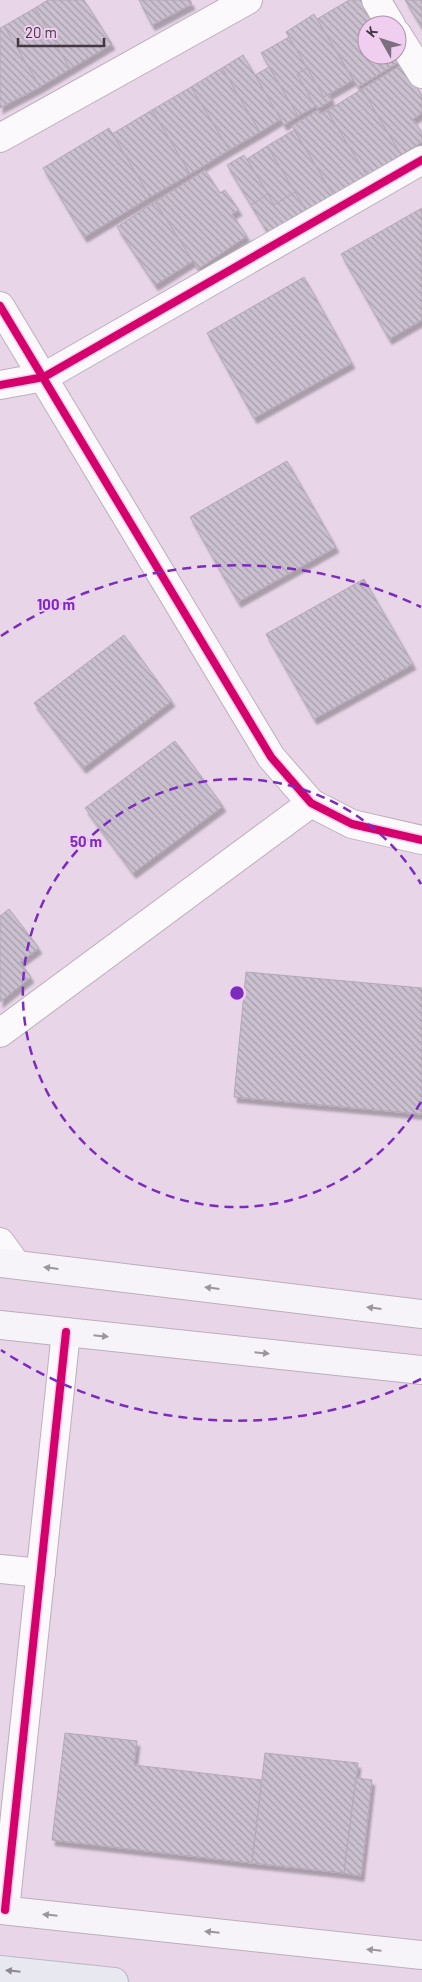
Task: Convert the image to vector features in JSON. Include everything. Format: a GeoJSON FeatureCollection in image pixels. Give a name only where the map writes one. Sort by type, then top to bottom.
{"type":"FeatureCollection","features":[{"type":"Feature","properties":{"kind":"highway"},"geometry":{"type":"LineString","coordinates":[[0,1970],[114,1982]]}},
{"type":"Feature","properties":{"kind":"street"},"geometry":{"type":"LineString","coordinates":[[0,138],[248,0]]}},
{"type":"Feature","properties":{"kind":"street"},"geometry":{"type":"LineString","coordinates":[[376,0],[386,15]]}},
{"type":"Feature","properties":{"kind":"street"},"geometry":{"type":"LineString","coordinates":[[407,50],[422,74]]}},
{"type":"Feature","properties":{"kind":"street"},"geometry":{"type":"LineString","coordinates":[[0,385],[44,377],[422,160]]}},
{"type":"Feature","properties":{"kind":"street"},"geometry":{"type":"LineString","coordinates":[[0,306],[271,758],[311,803],[352,824],[422,840]]}},
{"type":"Feature","properties":{"kind":"street"},"geometry":{"type":"LineString","coordinates":[[0,1033],[311,803]]}},
{"type":"Feature","properties":{"kind":"street"},"geometry":{"type":"LineString","coordinates":[[0,1242],[8,1264],[422,1314]]}},
{"type":"Feature","properties":{"kind":"street"},"geometry":{"type":"LineString","coordinates":[[0,1325],[422,1370]]}},
{"type":"Feature","properties":{"kind":"street"},"geometry":{"type":"LineString","coordinates":[[66,1332],[2,1910],[422,1955]]}},
{"type":"Feature","properties":{"kind":"street"},"geometry":{"type":"LineString","coordinates":[[0,1569],[40,1573]]}},
{"type":"Feature","properties":{"kind":"building"},"geometry":{"type":"Polygon","coordinates":[[[48,0],[84,0],[112,44],[70,69],[35,8],[48,0]]]}},
{"type":"Feature","properties":{"kind":"building"},"geometry":{"type":"Polygon","coordinates":[[[139,0],[190,0],[192,4],[152,25],[139,0]]]}},
{"type":"Feature","properties":{"kind":"building"},"geometry":{"type":"Polygon","coordinates":[[[349,0],[366,0],[375,15],[357,15],[357,65],[394,65],[358,87],[317,19],[349,0]]]}},
{"type":"Feature","properties":{"kind":"building"},"geometry":{"type":"Polygon","coordinates":[[[405,0],[422,0],[422,28],[405,0]]]}},
{"type":"Feature","properties":{"kind":"building"},"geometry":{"type":"Polygon","coordinates":[[[35,8],[70,69],[40,87],[4,26],[35,8]]]}},
{"type":"Feature","properties":{"kind":"building"},"geometry":{"type":"Polygon","coordinates":[[[314,14],[353,80],[324,97],[286,32],[314,14]]]}},
{"type":"Feature","properties":{"kind":"building"},"geometry":{"type":"Polygon","coordinates":[[[4,26],[40,87],[0,108],[0,28],[4,26]]]}},
{"type":"Feature","properties":{"kind":"building"},"geometry":{"type":"Polygon","coordinates":[[[289,37],[307,68],[297,74],[316,106],[298,116],[261,53],[289,37]]]}},
{"type":"Feature","properties":{"kind":"building"},"geometry":{"type":"Polygon","coordinates":[[[243,55],[281,119],[260,132],[222,68],[243,55]]]}},
{"type":"Feature","properties":{"kind":"building"},"geometry":{"type":"Polygon","coordinates":[[[404,65],[422,96],[422,113],[413,119],[422,133],[422,142],[401,155],[362,89],[404,65]]]}},
{"type":"Feature","properties":{"kind":"building"},"geometry":{"type":"Polygon","coordinates":[[[269,67],[298,116],[284,125],[255,75],[269,67]]]}},
{"type":"Feature","properties":{"kind":"building"},"geometry":{"type":"Polygon","coordinates":[[[222,68],[260,132],[229,150],[191,87],[222,68]]]}},
{"type":"Feature","properties":{"kind":"building"},"geometry":{"type":"Polygon","coordinates":[[[307,68],[324,97],[329,94],[332,100],[317,109],[297,74],[307,68]]]}},
{"type":"Feature","properties":{"kind":"building"},"geometry":{"type":"Polygon","coordinates":[[[191,87],[229,150],[190,174],[152,110],[191,87]]]}},
{"type":"Feature","properties":{"kind":"building"},"geometry":{"type":"Polygon","coordinates":[[[362,89],[401,155],[367,176],[327,111],[362,89]]]}},
{"type":"Feature","properties":{"kind":"building"},"geometry":{"type":"Polygon","coordinates":[[[152,110],[190,174],[150,197],[112,134],[152,110]]]}},
{"type":"Feature","properties":{"kind":"building"},"geometry":{"type":"Polygon","coordinates":[[[318,110],[320,114],[327,111],[367,176],[334,196],[292,126],[318,110]]]}},
{"type":"Feature","properties":{"kind":"building"},"geometry":{"type":"Polygon","coordinates":[[[109,128],[150,197],[84,237],[43,168],[109,128]]]}},
{"type":"Feature","properties":{"kind":"building"},"geometry":{"type":"Polygon","coordinates":[[[294,130],[334,196],[307,212],[267,146],[294,130]]]}},
{"type":"Feature","properties":{"kind":"building"},"geometry":{"type":"Polygon","coordinates":[[[267,146],[295,192],[274,205],[247,159],[267,146]]]}},
{"type":"Feature","properties":{"kind":"building"},"geometry":{"type":"Polygon","coordinates":[[[244,155],[268,194],[251,205],[227,165],[244,155]]]}},
{"type":"Feature","properties":{"kind":"building"},"geometry":{"type":"Polygon","coordinates":[[[205,170],[220,193],[225,190],[239,210],[232,214],[247,236],[198,269],[155,202],[205,170]]]}},
{"type":"Feature","properties":{"kind":"building"},"geometry":{"type":"Polygon","coordinates":[[[295,192],[307,212],[269,235],[251,205],[268,194],[274,205],[295,192]]]}},
{"type":"Feature","properties":{"kind":"building"},"geometry":{"type":"Polygon","coordinates":[[[155,202],[193,261],[155,285],[117,227],[155,202]]]}},
{"type":"Feature","properties":{"kind":"building"},"geometry":{"type":"Polygon","coordinates":[[[422,208],[422,320],[389,339],[341,254],[422,208]]]}},
{"type":"Feature","properties":{"kind":"building"},"geometry":{"type":"Polygon","coordinates":[[[304,277],[352,363],[254,418],[207,333],[304,277]]]}},
{"type":"Feature","properties":{"kind":"building"},"geometry":{"type":"Polygon","coordinates":[[[287,461],[336,547],[238,602],[190,517],[287,461]]]}},
{"type":"Feature","properties":{"kind":"building"},"geometry":{"type":"Polygon","coordinates":[[[364,579],[413,664],[314,719],[266,634],[364,579]]]}},
{"type":"Feature","properties":{"kind":"building"},"geometry":{"type":"Polygon","coordinates":[[[124,635],[172,701],[83,768],[34,703],[124,635]]]}},
{"type":"Feature","properties":{"kind":"building"},"geometry":{"type":"Polygon","coordinates":[[[175,741],[223,806],[133,873],[85,808],[175,741]]]}},
{"type":"Feature","properties":{"kind":"building"},"geometry":{"type":"Polygon","coordinates":[[[9,909],[39,948],[20,962],[31,977],[0,1002],[0,916],[9,909]]]}},
{"type":"Feature","properties":{"kind":"building"},"geometry":{"type":"Polygon","coordinates":[[[246,972],[422,988],[422,1114],[234,1097],[246,972]]]}},
{"type":"Feature","properties":{"kind":"building"},"geometry":{"type":"Polygon","coordinates":[[[65,1733],[137,1741],[134,1765],[262,1780],[252,1863],[52,1840],[65,1733]]]}},
{"type":"Feature","properties":{"kind":"building"},"geometry":{"type":"Polygon","coordinates":[[[265,1753],[358,1763],[344,1873],[252,1863],[265,1753]]]}},
{"type":"Feature","properties":{"kind":"building"},"geometry":{"type":"Polygon","coordinates":[[[356,1778],[372,1780],[361,1876],[344,1873],[356,1778]]]}},
{"type":"Feature","properties":{"kind":"cycle path"},"geometry":{"type":"LineString","coordinates":[[0,385],[44,377],[422,160]]}},
{"type":"Feature","properties":{"kind":"cycle path"},"geometry":{"type":"LineString","coordinates":[[0,306],[271,757],[311,803],[352,824],[422,840]]}},
{"type":"Feature","properties":{"kind":"cycle path"},"geometry":{"type":"LineString","coordinates":[[5,1910],[66,1332]]}}]}
